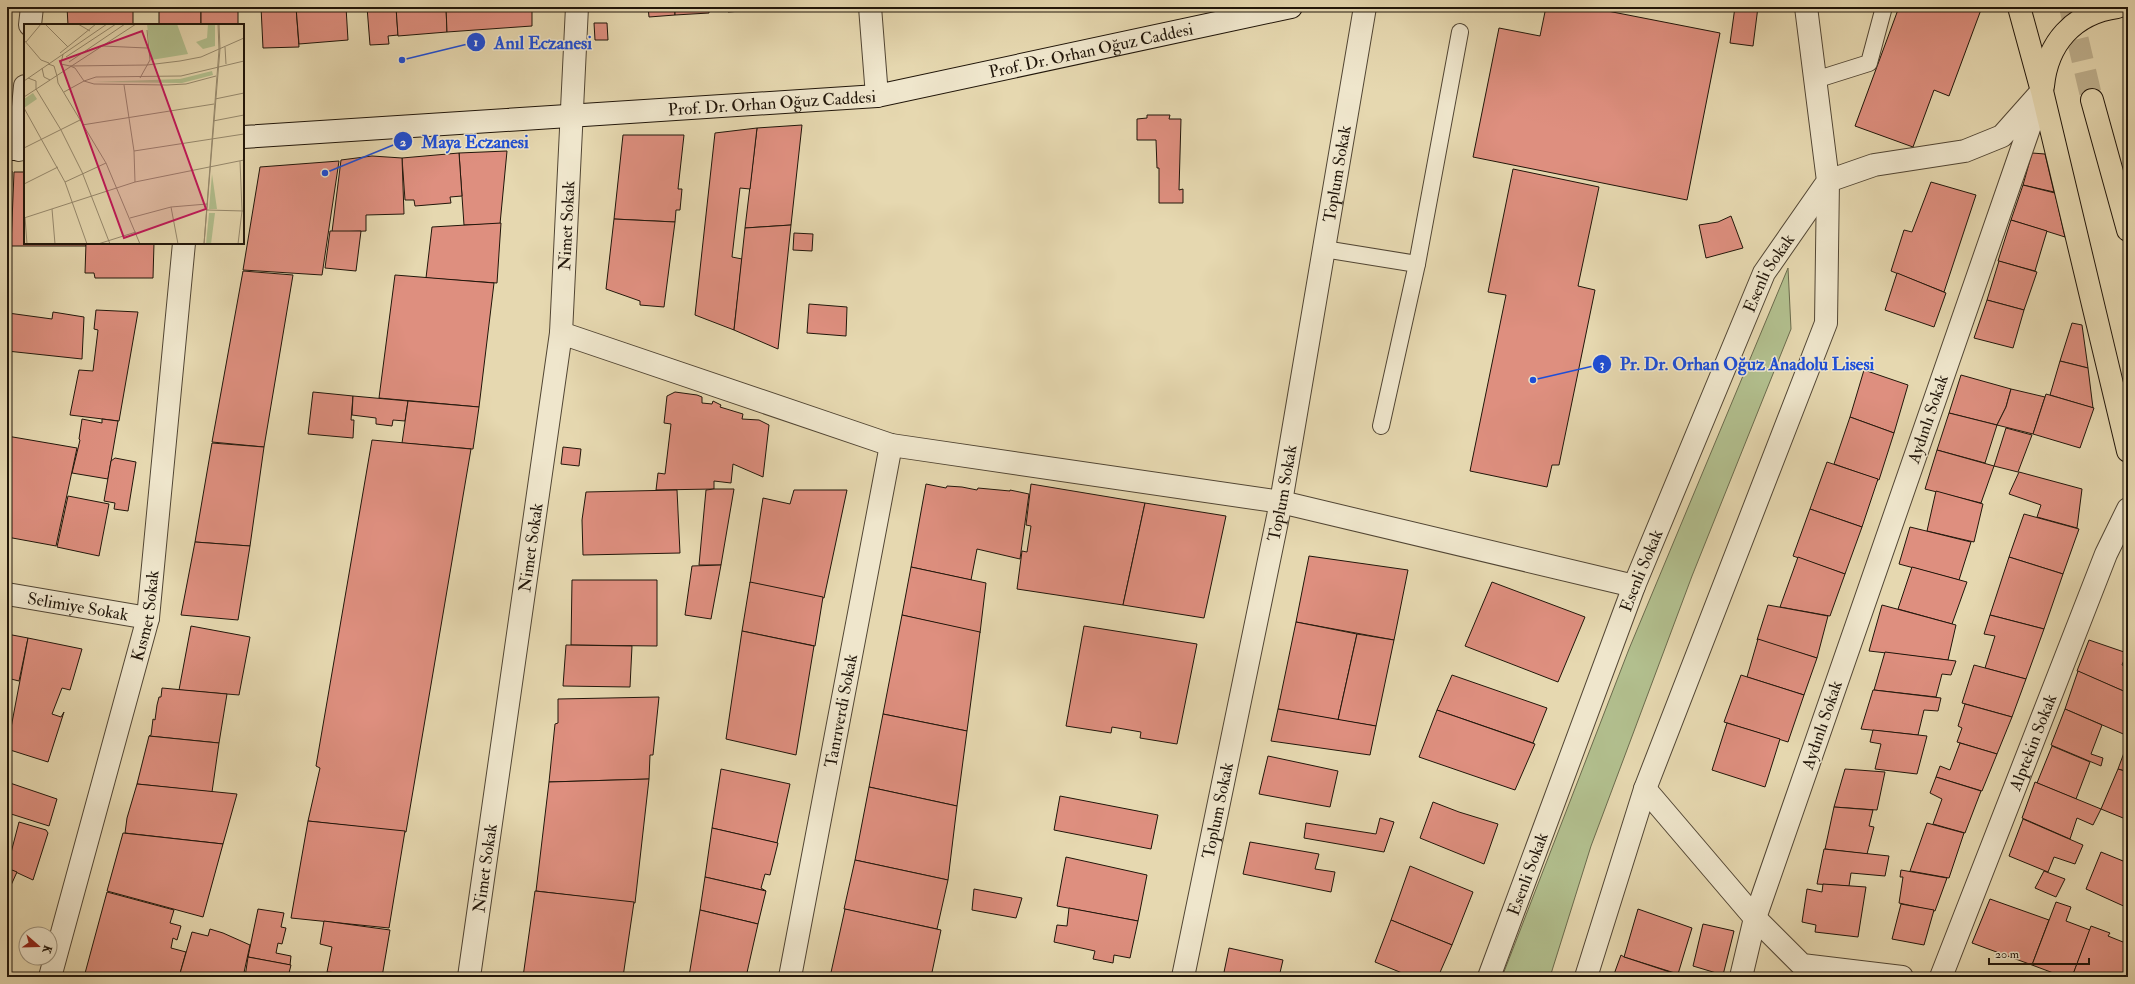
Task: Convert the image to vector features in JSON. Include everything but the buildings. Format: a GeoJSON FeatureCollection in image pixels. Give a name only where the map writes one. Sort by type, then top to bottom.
{"type":"FeatureCollection","features":[{"type":"Feature","properties":{"kind":"highway"},"geometry":{"type":"LineString","coordinates":[[2019,7],[2042,91],[2128,451]]}},
{"type":"Feature","properties":{"kind":"highway"},"geometry":{"type":"LineString","coordinates":[[2042,91],[2044,70],[2052,50],[2066,31],[2085,16],[2104,9],[2117,7]]}},
{"type":"Feature","properties":{"kind":"highway"},"geometry":{"type":"LineString","coordinates":[[2092,100],[2128,230]]}},
{"type":"Feature","properties":{"kind":"street"},"geometry":{"type":"LineString","coordinates":[[30,24],[32,7]]}},
{"type":"Feature","properties":{"kind":"street","name":"Nimet Sokak"},"geometry":{"type":"LineString","coordinates":[[469,977],[561,333],[577,7]]}},
{"type":"Feature","properties":{"kind":"street"},"geometry":{"type":"LineString","coordinates":[[870,7],[877,96]]}},
{"type":"Feature","properties":{"kind":"street","name":"Prof. Dr. Orhan Oğuz Caddesi"},"geometry":{"type":"LineString","coordinates":[[244,137],[877,96],[1291,7]]}},
{"type":"Feature","properties":{"kind":"street","name":"Toplum Sokak"},"geometry":{"type":"LineString","coordinates":[[1183,977],[1281,502],[1365,7]]}},
{"type":"Feature","properties":{"kind":"street"},"geometry":{"type":"LineString","coordinates":[[1586,977],[1645,789],[1826,323],[1828,181],[1806,7]]}},
{"type":"Feature","properties":{"kind":"street"},"geometry":{"type":"LineString","coordinates":[[1828,181],[1874,165],[1965,151],[2002,136],[2042,91]]}},
{"type":"Feature","properties":{"kind":"street","name":"Aydınlı Sokak"},"geometry":{"type":"LineString","coordinates":[[1741,977],[1755,918],[2042,91]]}},
{"type":"Feature","properties":{"kind":"street"},"geometry":{"type":"LineString","coordinates":[[17,149],[24,94]]}},
{"type":"Feature","properties":{"kind":"street","name":"Esenli Sokak"},"geometry":{"type":"LineString","coordinates":[[1489,977],[1634,586],[1764,273],[1828,181]]}},
{"type":"Feature","properties":{"kind":"street","name":"Kısmet Sokak"},"geometry":{"type":"LineString","coordinates":[[50,977],[148,618],[184,244]]}},
{"type":"Feature","properties":{"kind":"street"},"geometry":{"type":"LineString","coordinates":[[561,333],[891,445],[1281,502],[1634,586]]}},
{"type":"Feature","properties":{"kind":"street","name":"Tanrıverdi Sokak"},"geometry":{"type":"LineString","coordinates":[[790,977],[891,445]]}},
{"type":"Feature","properties":{"kind":"street","name":"Alptekin Sokak"},"geometry":{"type":"LineString","coordinates":[[1941,977],[2106,554],[2128,509]]}},
{"type":"Feature","properties":{"kind":"street","name":"Selimiye Sokak"},"geometry":{"type":"LineString","coordinates":[[7,594],[148,618]]}},
{"type":"Feature","properties":{"kind":"street"},"geometry":{"type":"LineString","coordinates":[[1645,789],[1755,918],[1802,965],[1902,977]]}},
{"type":"Feature","properties":{"kind":"lane"},"geometry":{"type":"LineString","coordinates":[[1815,80],[1869,63],[1884,7]]}},
{"type":"Feature","properties":{"kind":"lane"},"geometry":{"type":"LineString","coordinates":[[1381,426],[1417,264],[1460,32]]}},
{"type":"Feature","properties":{"kind":"lane"},"geometry":{"type":"LineString","coordinates":[[1324,249],[1417,264]]}},
{"type":"Feature","properties":{"kind":"green space"},"geometry":{"type":"Polygon","coordinates":[[[1788,268],[1791,329],[1692,576],[1591,846],[1550,977],[1502,977],[1629,649],[1788,268]]]}},
{"type":"Feature","properties":{"kind":"tunnel"},"geometry":{"type":"LineString","coordinates":[[2070,7],[2092,100]]}},
{"type":"Feature","properties":{"kind":"place","name":"Anıl Eczanesi"},"geometry":{"type":"Point","coordinates":[402,60]}},
{"type":"Feature","properties":{"kind":"place","name":"Maya Eczanesi"},"geometry":{"type":"Point","coordinates":[325,173]}},
{"type":"Feature","properties":{"kind":"place","name":"Pr. Dr. Orhan Oğuz Anadolu Lisesi"},"geometry":{"type":"Point","coordinates":[1533,380]}}]}
